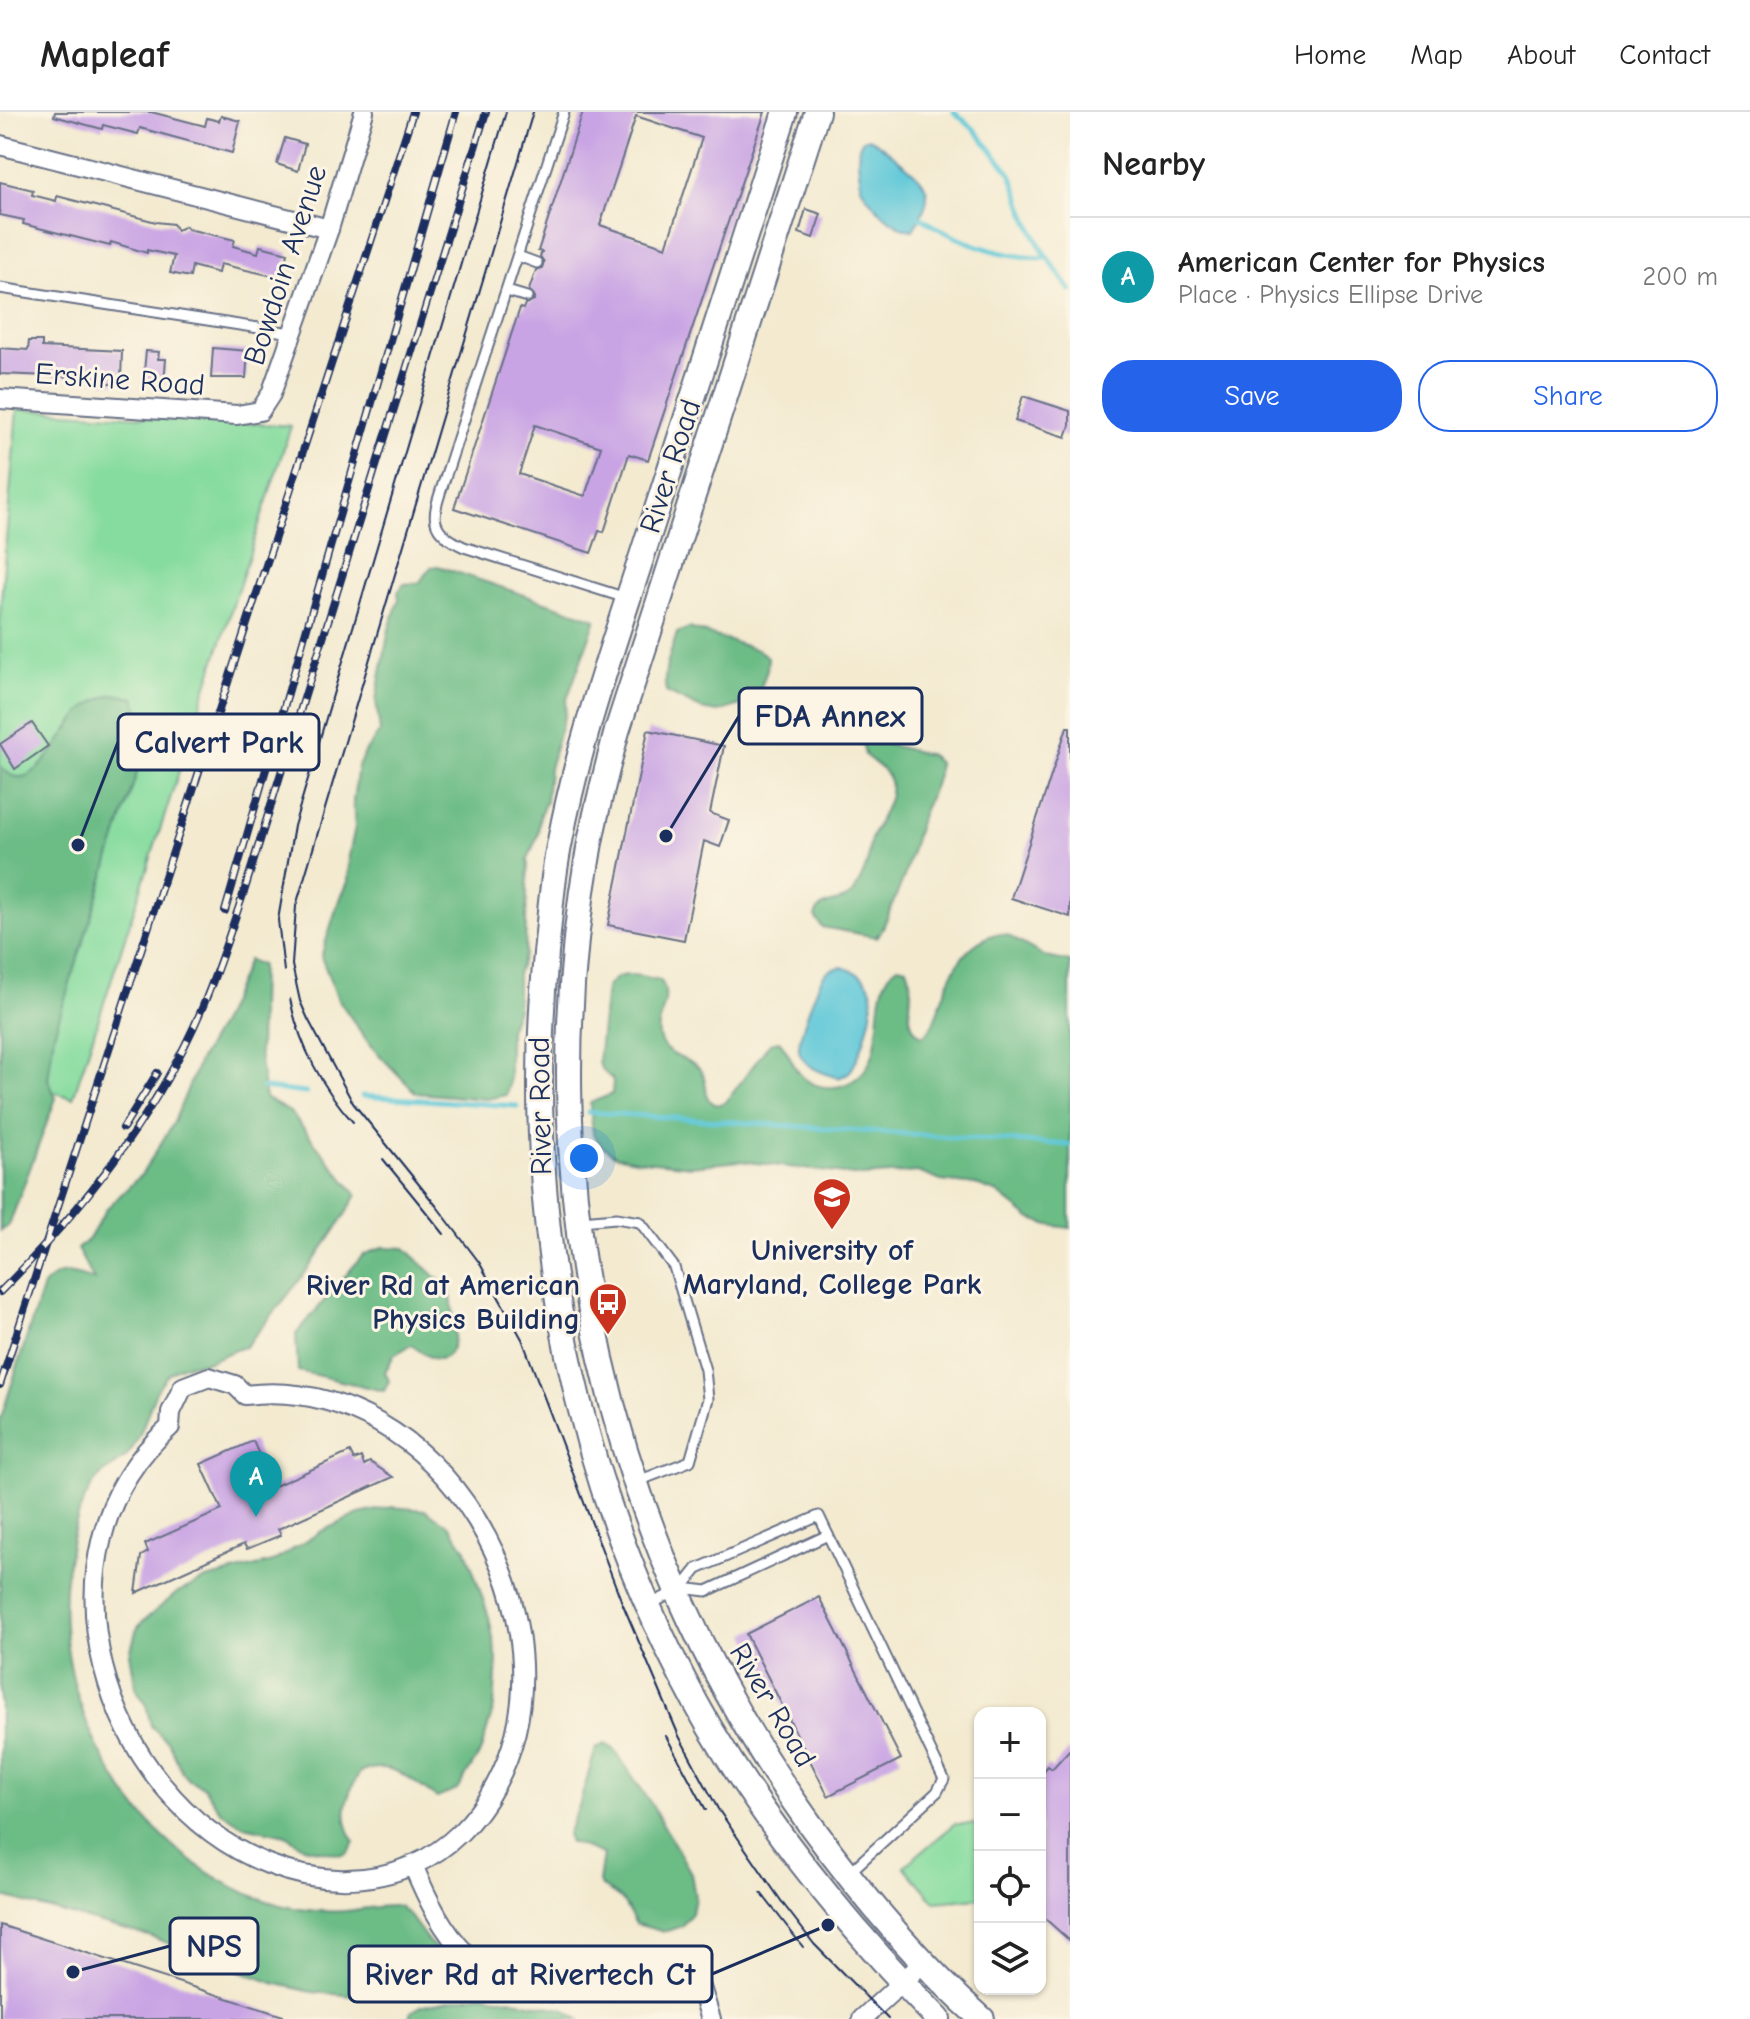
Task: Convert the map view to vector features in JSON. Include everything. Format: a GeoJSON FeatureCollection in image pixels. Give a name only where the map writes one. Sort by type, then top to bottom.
{"type":"FeatureCollection","features":[{"type":"Feature","properties":{"kind":"street","name":"Bowdoin Avenue"},"geometry":{"type":"LineString","coordinates":[[237,415],[260,411],[267,403],[329,229],[364,112]]}},
{"type":"Feature","properties":{"kind":"street","name":"River Road"},"geometry":{"type":"LineString","coordinates":[[785,112],[585,734],[560,841],[543,988],[539,1127],[550,1255],[560,1322],[579,1404],[604,1489],[649,1604],[708,1724],[746,1786],[828,1899],[938,2019]]}},
{"type":"Feature","properties":{"kind":"street","name":"River Road"},"geometry":{"type":"LineString","coordinates":[[817,112],[617,731],[589,846],[575,948],[570,1051],[569,1106],[576,1221],[599,1354],[635,1483],[700,1643],[762,1755],[847,1875],[924,1962],[982,2019]]}},
{"type":"Feature","properties":{"kind":"street"},"geometry":{"type":"LineString","coordinates":[[0,145],[329,229]]}},
{"type":"Feature","properties":{"kind":"street","name":"Erskine Road"},"geometry":{"type":"LineString","coordinates":[[0,399],[237,415]]}},
{"type":"Feature","properties":{"kind":"street"},"geometry":{"type":"LineString","coordinates":[[209,1377],[235,1385],[245,1395],[283,1393],[310,1396],[343,1406],[382,1425],[412,1446],[450,1483],[479,1523],[509,1593],[519,1642],[521,1691],[515,1736],[498,1780],[478,1813],[444,1847],[413,1865],[370,1878],[337,1880],[290,1872],[245,1854],[200,1823],[164,1787],[138,1751],[116,1706],[105,1672],[96,1626],[95,1583],[101,1537],[125,1478],[147,1448],[170,1427],[171,1412],[183,1387],[209,1377]]}},
{"type":"Feature","properties":{"kind":"street"},"geometry":{"type":"LineString","coordinates":[[413,1865],[434,1913],[449,1936],[466,1954],[503,1979],[540,1991],[560,1993],[699,1981],[711,2019]]}},
{"type":"Feature","properties":{"kind":"street"},"geometry":{"type":"LineString","coordinates":[[862,2019],[924,1962]]}},
{"type":"Feature","properties":{"kind":"lane"},"geometry":{"type":"LineString","coordinates":[[564,112],[435,509],[434,523],[440,533],[464,547],[629,599]]}},
{"type":"Feature","properties":{"kind":"lane"},"geometry":{"type":"LineString","coordinates":[[518,256],[537,263]]}},
{"type":"Feature","properties":{"kind":"lane"},"geometry":{"type":"LineString","coordinates":[[0,288],[291,333]]}},
{"type":"Feature","properties":{"kind":"lane"},"geometry":{"type":"LineString","coordinates":[[507,291],[527,297]]}},
{"type":"Feature","properties":{"kind":"lane"},"geometry":{"type":"LineString","coordinates":[[576,1221],[616,1218],[640,1222],[674,1267],[705,1370],[708,1399],[690,1461],[635,1483]]}},
{"type":"Feature","properties":{"kind":"lane"},"geometry":{"type":"LineString","coordinates":[[649,1604],[679,1590],[697,1569],[819,1516],[944,1779],[937,1792],[847,1875]]}},
{"type":"Feature","properties":{"kind":"lane"},"geometry":{"type":"LineString","coordinates":[[679,1590],[707,1591],[828,1535]]}},
{"type":"Feature","properties":{"kind":"green space"},"geometry":{"type":"Polygon","coordinates":[[[17,409],[291,426],[73,1098],[0,1076],[0,614],[17,409]]]}},
{"type":"Feature","properties":{"kind":"green space"},"geometry":{"type":"Polygon","coordinates":[[[438,566],[596,619],[566,702],[549,768],[546,802],[528,859],[525,954],[517,974],[517,1008],[509,1030],[509,1084],[506,1095],[487,1099],[416,1093],[370,1045],[338,999],[321,957],[348,882],[358,766],[380,732],[376,700],[398,592],[404,584],[419,583],[431,567],[438,566]]]}},
{"type":"Feature","properties":{"kind":"green space"},"geometry":{"type":"Polygon","coordinates":[[[689,628],[758,650],[768,657],[758,696],[750,702],[718,712],[701,709],[666,692],[666,669],[677,633],[689,628]]]}},
{"type":"Feature","properties":{"kind":"green space"},"geometry":{"type":"Polygon","coordinates":[[[114,694],[134,698],[145,723],[141,760],[54,1034],[48,1079],[56,1098],[9,1225],[0,1231],[0,765],[11,775],[22,777],[33,772],[54,750],[81,712],[94,702],[114,694]]]}},
{"type":"Feature","properties":{"kind":"green space"},"geometry":{"type":"Polygon","coordinates":[[[870,740],[930,755],[938,763],[938,775],[921,817],[904,877],[882,930],[876,937],[822,927],[815,917],[821,907],[854,892],[866,866],[871,839],[887,803],[890,781],[883,770],[865,755],[863,745],[870,740]]]}},
{"type":"Feature","properties":{"kind":"green space"},"geometry":{"type":"Polygon","coordinates":[[[996,934],[1007,935],[1046,957],[1070,962],[1070,1228],[1029,1218],[998,1193],[976,1185],[941,1181],[918,1172],[861,1176],[741,1161],[691,1166],[635,1160],[616,1156],[602,1146],[593,1134],[590,1103],[612,1094],[613,1080],[598,1062],[606,988],[617,978],[630,975],[660,980],[665,1002],[659,1025],[660,1040],[669,1051],[699,1069],[708,1099],[716,1105],[726,1102],[770,1043],[779,1041],[802,1077],[821,1086],[844,1085],[860,1075],[870,1061],[882,991],[888,977],[898,966],[907,968],[911,987],[911,1023],[922,1036],[935,1019],[953,972],[963,956],[977,943],[996,934]]]}},
{"type":"Feature","properties":{"kind":"green space"},"geometry":{"type":"Polygon","coordinates":[[[248,960],[261,965],[259,1052],[265,1098],[290,1112],[357,1195],[304,1274],[245,1347],[206,1362],[182,1366],[170,1373],[155,1394],[134,1446],[122,1460],[97,1479],[88,1492],[76,1524],[67,1569],[65,1621],[72,1672],[87,1722],[110,1770],[140,1812],[177,1849],[219,1879],[276,1904],[325,1911],[399,1906],[429,1942],[455,1965],[459,1976],[455,1984],[442,1990],[366,1997],[312,1992],[273,1983],[149,1936],[0,1896],[0,1421],[43,1286],[55,1276],[67,1273],[94,1280],[77,1249],[89,1239],[107,1208],[142,1174],[174,1122],[199,1061],[222,1020],[248,960]]]}},
{"type":"Feature","properties":{"kind":"green space"},"geometry":{"type":"Polygon","coordinates":[[[383,1247],[405,1248],[450,1290],[455,1329],[452,1349],[447,1356],[439,1359],[411,1345],[394,1355],[385,1372],[389,1381],[384,1391],[298,1371],[296,1334],[363,1255],[383,1247]]]}},
{"type":"Feature","properties":{"kind":"green space"},"geometry":{"type":"Polygon","coordinates":[[[392,1507],[425,1510],[450,1526],[466,1550],[489,1617],[497,1660],[494,1707],[480,1753],[457,1790],[437,1798],[401,1773],[383,1768],[360,1772],[351,1790],[345,1815],[355,1842],[348,1853],[342,1855],[304,1847],[286,1835],[244,1826],[220,1811],[204,1787],[189,1780],[168,1742],[151,1726],[146,1704],[136,1689],[130,1654],[136,1631],[141,1623],[178,1592],[206,1579],[272,1562],[322,1531],[359,1514],[392,1507]]]}},
{"type":"Feature","properties":{"kind":"green space"},"geometry":{"type":"Polygon","coordinates":[[[605,1744],[614,1749],[650,1802],[691,1873],[695,1897],[692,1913],[682,1926],[664,1932],[636,1924],[622,1900],[599,1882],[603,1854],[570,1842],[567,1834],[579,1806],[596,1748],[605,1744]]]}},
{"type":"Feature","properties":{"kind":"green space"},"geometry":{"type":"Polygon","coordinates":[[[955,1824],[974,1824],[974,1899],[935,1902],[904,1866],[955,1824]]]}},
{"type":"Feature","properties":{"kind":"green space"},"geometry":{"type":"Polygon","coordinates":[[[481,1994],[563,2009],[579,2019],[408,2019],[411,2012],[423,2005],[481,1994]]]}},
{"type":"Feature","properties":{"kind":"water"},"geometry":{"type":"Polygon","coordinates":[[[868,138],[911,170],[924,185],[927,199],[913,230],[890,220],[861,187],[859,146],[868,138]]]}},
{"type":"Feature","properties":{"kind":"water"},"geometry":{"type":"Polygon","coordinates":[[[842,967],[863,977],[871,989],[872,1005],[857,1060],[850,1071],[838,1078],[809,1065],[801,1056],[799,1044],[822,979],[829,971],[842,967]]]}},
{"type":"Feature","properties":{"kind":"building"},"geometry":{"type":"Polygon","coordinates":[[[55,112],[151,112],[205,126],[207,118],[219,121],[221,116],[240,121],[232,153],[140,128],[138,134],[103,125],[102,129],[54,116],[55,112]]]}},
{"type":"Feature","properties":{"kind":"building"},"geometry":{"type":"Polygon","coordinates":[[[583,112],[765,112],[648,460],[629,454],[604,532],[599,531],[591,553],[454,508],[520,308],[534,300],[529,290],[536,270],[542,268],[544,262],[540,256],[542,252],[538,251],[583,112]],[[636,116],[600,225],[666,247],[702,138],[636,116]],[[535,425],[519,474],[585,496],[601,447],[535,425]]]}},
{"type":"Feature","properties":{"kind":"building"},"geometry":{"type":"Polygon","coordinates":[[[285,138],[305,144],[298,171],[277,164],[285,138]]]}},
{"type":"Feature","properties":{"kind":"building"},"geometry":{"type":"Polygon","coordinates":[[[0,182],[33,190],[32,195],[56,201],[57,196],[173,224],[177,230],[186,226],[235,240],[233,246],[258,253],[260,246],[288,253],[282,278],[220,264],[218,273],[192,266],[190,277],[170,273],[174,256],[147,250],[147,253],[111,242],[110,246],[23,224],[24,220],[0,215],[0,182]]]}},
{"type":"Feature","properties":{"kind":"building"},"geometry":{"type":"Polygon","coordinates":[[[806,209],[821,214],[813,238],[799,233],[806,209]]]}},
{"type":"Feature","properties":{"kind":"building"},"geometry":{"type":"Polygon","coordinates":[[[29,341],[42,341],[42,347],[122,351],[121,380],[103,383],[103,378],[0,374],[0,348],[28,350],[29,341]]]}},
{"type":"Feature","properties":{"kind":"building"},"geometry":{"type":"Polygon","coordinates":[[[213,348],[248,351],[246,378],[211,378],[213,348]]]}},
{"type":"Feature","properties":{"kind":"building"},"geometry":{"type":"Polygon","coordinates":[[[146,351],[159,352],[158,359],[166,359],[164,383],[143,381],[146,351]]]}},
{"type":"Feature","properties":{"kind":"building"},"geometry":{"type":"Polygon","coordinates":[[[1023,396],[1070,411],[1066,437],[1015,421],[1023,396]]]}},
{"type":"Feature","properties":{"kind":"building"},"geometry":{"type":"Polygon","coordinates":[[[32,723],[48,746],[15,769],[0,744],[32,723]]]}},
{"type":"Feature","properties":{"kind":"building"},"geometry":{"type":"Polygon","coordinates":[[[1067,727],[1070,727],[1070,917],[1011,898],[1067,727]]]}},
{"type":"Feature","properties":{"kind":"building"},"geometry":{"type":"Polygon","coordinates":[[[648,730],[724,746],[710,813],[729,820],[720,847],[704,841],[684,940],[608,925],[648,730]]]}},
{"type":"Feature","properties":{"kind":"building"},"geometry":{"type":"Polygon","coordinates":[[[253,1441],[273,1487],[350,1452],[354,1460],[361,1457],[364,1465],[370,1462],[393,1477],[278,1529],[281,1535],[247,1549],[244,1544],[136,1593],[141,1556],[148,1552],[145,1544],[222,1510],[201,1464],[253,1441]]]}},
{"type":"Feature","properties":{"kind":"building"},"geometry":{"type":"Polygon","coordinates":[[[819,1597],[901,1759],[828,1796],[746,1634],[819,1597]]]}},
{"type":"Feature","properties":{"kind":"building"},"geometry":{"type":"Polygon","coordinates":[[[1070,1749],[1070,1941],[1046,1919],[1046,1768],[1048,1766],[1052,1769],[1070,1749]]]}},
{"type":"Feature","properties":{"kind":"building"},"geometry":{"type":"Polygon","coordinates":[[[0,1925],[283,2016],[282,2019],[0,2019],[0,1925]]]}},
{"type":"Feature","properties":{"kind":"waterway"},"geometry":{"type":"LineString","coordinates":[[954,112],[974,129],[1011,174],[1041,248],[1070,290]]}},
{"type":"Feature","properties":{"kind":"waterway"},"geometry":{"type":"LineString","coordinates":[[920,217],[949,234],[981,247],[1014,255],[1048,258]]}},
{"type":"Feature","properties":{"kind":"waterway"},"geometry":{"type":"LineString","coordinates":[[263,1088],[306,1093]]}},
{"type":"Feature","properties":{"kind":"waterway"},"geometry":{"type":"LineString","coordinates":[[362,1096],[517,1106]]}},
{"type":"Feature","properties":{"kind":"waterway"},"geometry":{"type":"LineString","coordinates":[[588,1112],[1070,1145]]}},
{"type":"Feature","properties":{"kind":"tram line"},"geometry":{"type":"LineString","coordinates":[[284,971],[278,920],[294,826],[506,112]]}},
{"type":"Feature","properties":{"kind":"tram line"},"geometry":{"type":"LineString","coordinates":[[533,112],[296,906],[292,965],[300,1001],[353,1103],[479,1262],[522,1339],[621,1600],[679,1736],[718,1809],[814,1944],[888,2019]]}},
{"type":"Feature","properties":{"kind":"tram line"},"geometry":{"type":"LineString","coordinates":[[290,999],[313,1065],[331,1095],[353,1122]]}},
{"type":"Feature","properties":{"kind":"tram line"},"geometry":{"type":"LineString","coordinates":[[383,1159],[444,1234]]}},
{"type":"Feature","properties":{"kind":"tram line"},"geometry":{"type":"LineString","coordinates":[[666,1736],[706,1810]]}},
{"type":"Feature","properties":{"kind":"tram line"},"geometry":{"type":"LineString","coordinates":[[761,1893],[803,1947]]}},
{"type":"Feature","properties":{"kind":"railway"},"geometry":{"type":"LineString","coordinates":[[0,1385],[413,112]]}},
{"type":"Feature","properties":{"kind":"railway"},"geometry":{"type":"LineString","coordinates":[[225,911],[456,112]]}},
{"type":"Feature","properties":{"kind":"railway"},"geometry":{"type":"LineString","coordinates":[[0,1292],[87,1196],[138,1127],[182,1052],[206,998],[244,892],[486,112]]}},
{"type":"Feature","properties":{"kind":"railway"},"geometry":{"type":"LineString","coordinates":[[123,1128],[157,1073]]}},
{"type":"Feature","properties":{"kind":"place","name":"FDA Annex"},"geometry":{"type":"Point","coordinates":[666,836]}},
{"type":"Feature","properties":{"kind":"place","name":"Calvert Park"},"geometry":{"type":"Point","coordinates":[78,845]}},
{"type":"Feature","properties":{"kind":"place","name":"University of Maryland, College Park"},"geometry":{"type":"Point","coordinates":[832,1231]}},
{"type":"Feature","properties":{"kind":"place","name":"River Rd at American Physics Building"},"geometry":{"type":"Point","coordinates":[608,1336]}},
{"type":"Feature","properties":{"kind":"place","name":"American Center for Physics"},"geometry":{"type":"Point","coordinates":[256,1517]}},
{"type":"Feature","properties":{"kind":"place","name":"River Rd at Rivertech Ct"},"geometry":{"type":"Point","coordinates":[828,1925]}},
{"type":"Feature","properties":{"kind":"place","name":"NPS"},"geometry":{"type":"Point","coordinates":[73,1972]}}]}
